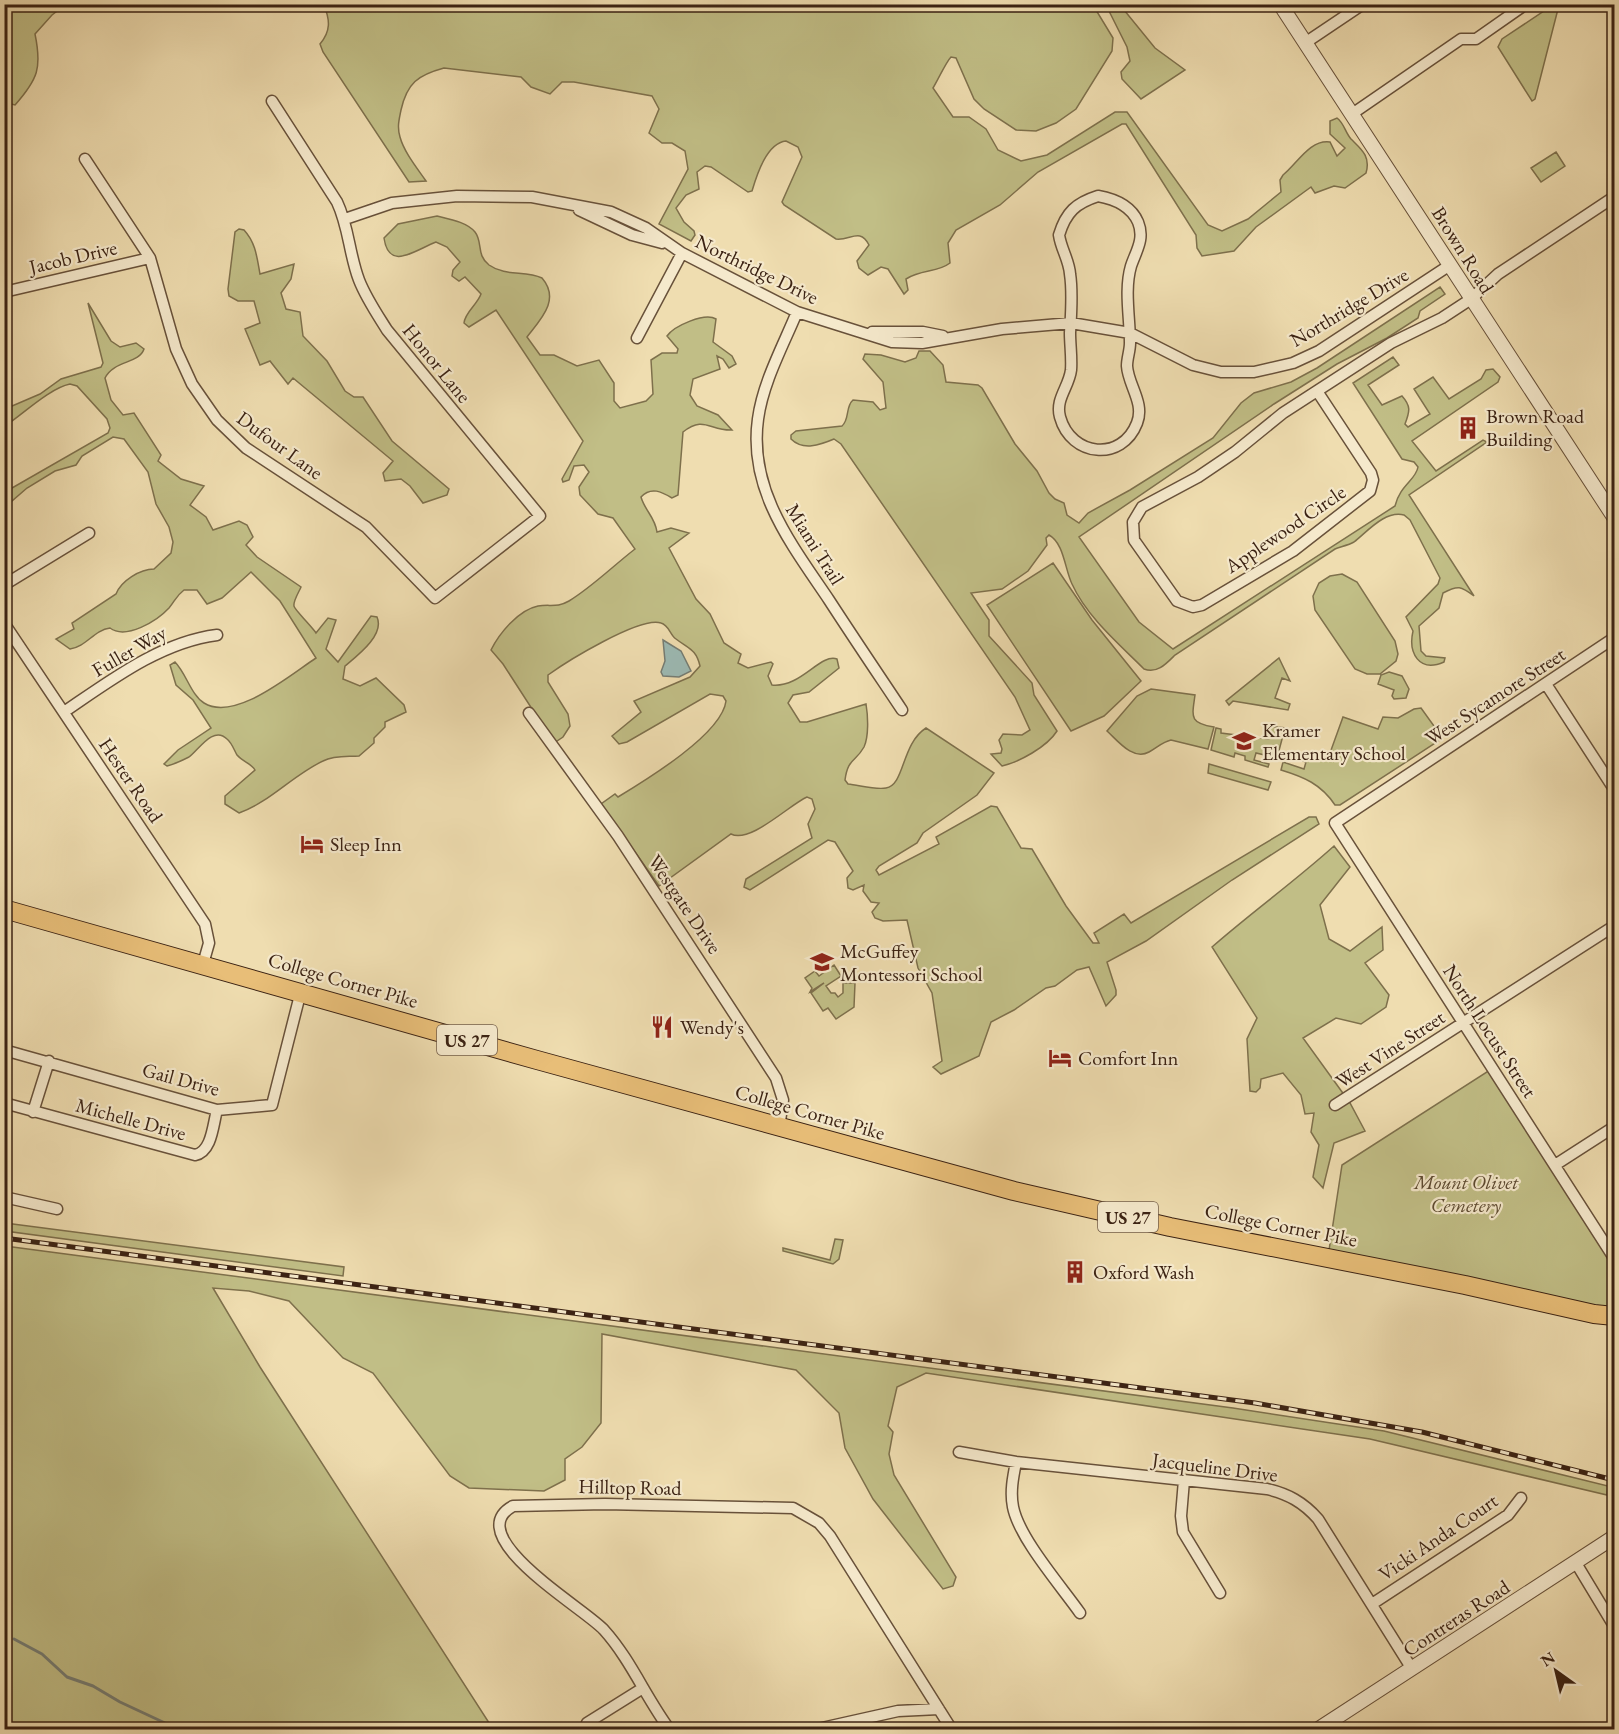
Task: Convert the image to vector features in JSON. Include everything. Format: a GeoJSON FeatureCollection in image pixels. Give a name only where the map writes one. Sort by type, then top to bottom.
{"type":"FeatureCollection","features":[{"type":"Feature","properties":{"kind":"highway","name":"College Corner Pike"},"geometry":{"type":"LineString","coordinates":[[4,909],[780,1128],[1014,1191],[1170,1227],[1442,1280],[1594,1314],[1614,1316]]}},
{"type":"Feature","properties":{"kind":"highway"},"geometry":{"type":"LineString","coordinates":[[1594,1314],[1614,1325]]}},
{"type":"Feature","properties":{"kind":"street","name":"Brown Road"},"geometry":{"type":"LineString","coordinates":[[1280,4],[1614,516]]}},
{"type":"Feature","properties":{"kind":"street"},"geometry":{"type":"LineString","coordinates":[[1305,43],[1363,4]]}},
{"type":"Feature","properties":{"kind":"street"},"geometry":{"type":"LineString","coordinates":[[1352,114],[1461,39],[1476,39],[1526,4]]}},
{"type":"Feature","properties":{"kind":"street","name":"Honor Lane"},"geometry":{"type":"LineString","coordinates":[[272,100],[330,188],[345,219],[359,281],[387,330],[540,516],[435,598]]}},
{"type":"Feature","properties":{"kind":"street","name":"Dufour Lane"},"geometry":{"type":"LineString","coordinates":[[85,159],[150,258],[176,349],[192,384],[217,420],[246,448],[366,527],[435,598]]}},
{"type":"Feature","properties":{"kind":"street","name":"Northridge Drive"},"geometry":{"type":"LineString","coordinates":[[345,219],[392,203],[457,196],[532,197],[611,212],[646,228],[682,253],[797,312],[892,342],[922,343],[949,337],[1071,323],[1130,333],[1193,365],[1221,372],[1254,372],[1293,363],[1319,351],[1449,265]]}},
{"type":"Feature","properties":{"kind":"street"},"geometry":{"type":"LineString","coordinates":[[1098,196],[1112,198],[1134,213],[1139,224],[1138,250],[1128,280],[1130,333],[1127,364],[1140,409],[1138,420],[1129,437],[1115,447],[1100,450],[1087,448],[1074,442],[1064,430],[1059,415],[1059,402],[1071,371],[1071,323],[1070,274],[1059,235],[1063,222],[1070,210],[1082,201],[1098,196]]}},
{"type":"Feature","properties":{"kind":"street","name":"Applewood Circle"},"geometry":{"type":"LineString","coordinates":[[1317,391],[1371,473],[1373,480],[1370,491],[1293,551],[1212,599],[1192,607],[1177,601],[1134,540],[1132,532],[1136,515],[1154,499],[1198,477],[1235,452],[1283,413],[1391,343],[1442,318],[1471,299],[1498,274],[1614,197]]}},
{"type":"Feature","properties":{"kind":"street"},"geometry":{"type":"LineString","coordinates":[[637,338],[682,253]]}},
{"type":"Feature","properties":{"kind":"street","name":"Jacob Drive"},"geometry":{"type":"LineString","coordinates":[[4,292],[150,258]]}},
{"type":"Feature","properties":{"kind":"street","name":"Miami Trail"},"geometry":{"type":"LineString","coordinates":[[797,312],[773,369],[758,417],[756,444],[759,472],[775,519],[902,710]]}},
{"type":"Feature","properties":{"kind":"street"},"geometry":{"type":"LineString","coordinates":[[4,585],[89,533]]}},
{"type":"Feature","properties":{"kind":"street","name":"Hester Road"},"geometry":{"type":"LineString","coordinates":[[4,622],[205,924],[209,943],[203,964]]}},
{"type":"Feature","properties":{"kind":"street","name":"Fuller Way"},"geometry":{"type":"LineString","coordinates":[[64,712],[168,647],[191,638],[218,635]]}},
{"type":"Feature","properties":{"kind":"street","name":"West Sycamore Street"},"geometry":{"type":"LineString","coordinates":[[1335,823],[1614,638]]}},
{"type":"Feature","properties":{"kind":"street"},"geometry":{"type":"LineString","coordinates":[[1546,684],[1614,789]]}},
{"type":"Feature","properties":{"kind":"street","name":"Westgate Drive"},"geometry":{"type":"LineString","coordinates":[[529,713],[618,836],[776,1077],[783,1100],[780,1128]]}},
{"type":"Feature","properties":{"kind":"street","name":"North Locust Street"},"geometry":{"type":"LineString","coordinates":[[1335,823],[1614,1258]]}},
{"type":"Feature","properties":{"kind":"street","name":"West Vine Street"},"geometry":{"type":"LineString","coordinates":[[1335,1105],[1614,926]]}},
{"type":"Feature","properties":{"kind":"street","name":"Gail Drive"},"geometry":{"type":"LineString","coordinates":[[4,1050],[217,1110],[272,1105],[301,991]]}},
{"type":"Feature","properties":{"kind":"street"},"geometry":{"type":"LineString","coordinates":[[33,1112],[49,1061]]}},
{"type":"Feature","properties":{"kind":"street","name":"Michelle Drive"},"geometry":{"type":"LineString","coordinates":[[4,1103],[195,1155],[202,1154],[207,1149],[217,1110]]}},
{"type":"Feature","properties":{"kind":"street"},"geometry":{"type":"LineString","coordinates":[[1555,1165],[1614,1127]]}},
{"type":"Feature","properties":{"kind":"street"},"geometry":{"type":"LineString","coordinates":[[4,1197],[57,1209]]}},
{"type":"Feature","properties":{"kind":"street","name":"Jacqueline Drive"},"geometry":{"type":"LineString","coordinates":[[959,1452],[1016,1462],[1267,1489],[1297,1499],[1318,1519],[1412,1669]]}},
{"type":"Feature","properties":{"kind":"street"},"geometry":{"type":"LineString","coordinates":[[1016,1462],[1011,1488],[1013,1509],[1022,1531],[1080,1612]]}},
{"type":"Feature","properties":{"kind":"street"},"geometry":{"type":"LineString","coordinates":[[1184,1480],[1180,1516],[1183,1532],[1190,1549],[1220,1593]]}},
{"type":"Feature","properties":{"kind":"street","name":"Vicki Anda Court"},"geometry":{"type":"LineString","coordinates":[[1372,1604],[1508,1515],[1521,1498]]}},
{"type":"Feature","properties":{"kind":"street","name":"Hilltop Road"},"geometry":{"type":"LineString","coordinates":[[670,1730],[618,1647],[603,1628],[540,1582],[521,1562],[499,1529],[498,1518],[502,1511],[513,1506],[605,1504],[793,1508],[805,1512],[830,1536],[952,1730]]}},
{"type":"Feature","properties":{"kind":"street","name":"Contreras Road"},"geometry":{"type":"LineString","coordinates":[[1317,1730],[1614,1537]]}},
{"type":"Feature","properties":{"kind":"street"},"geometry":{"type":"LineString","coordinates":[[1576,1563],[1614,1626]]}},
{"type":"Feature","properties":{"kind":"street"},"geometry":{"type":"LineString","coordinates":[[584,1730],[587,1723],[643,1688]]}},
{"type":"Feature","properties":{"kind":"street"},"geometry":{"type":"LineString","coordinates":[[813,1730],[898,1711],[939,1709]]}},
{"type":"Feature","properties":{"kind":"green space"},"geometry":{"type":"Polygon","coordinates":[[[4,5],[65,5],[52,15],[35,34],[38,65],[29,88],[15,105],[11,104],[5,51],[4,5]]]}},
{"type":"Feature","properties":{"kind":"green space"},"geometry":{"type":"Polygon","coordinates":[[[324,5],[1093,5],[1113,38],[1112,51],[1076,109],[1056,123],[1036,131],[1016,130],[984,109],[974,99],[956,58],[949,59],[933,88],[953,117],[969,117],[986,129],[998,150],[1021,161],[1047,155],[1115,112],[1127,112],[1208,225],[1222,231],[1248,219],[1281,192],[1280,180],[1283,175],[1310,148],[1316,144],[1330,142],[1337,156],[1345,148],[1330,134],[1330,121],[1337,118],[1341,122],[1349,136],[1364,153],[1367,167],[1366,173],[1345,188],[1334,186],[1315,193],[1311,187],[1256,227],[1234,251],[1202,256],[1197,248],[1196,235],[1126,124],[1122,124],[1038,172],[1000,205],[956,230],[948,243],[950,263],[906,279],[908,290],[904,294],[888,269],[881,267],[868,275],[859,268],[857,261],[869,245],[862,237],[836,239],[784,205],[782,202],[802,157],[798,147],[786,141],[773,147],[768,153],[752,191],[748,192],[711,167],[705,166],[697,172],[699,189],[686,195],[676,208],[684,222],[694,231],[695,235],[691,241],[659,224],[688,169],[685,151],[672,143],[662,143],[649,133],[659,109],[652,96],[574,82],[562,82],[550,94],[531,87],[521,77],[444,68],[435,71],[421,77],[410,87],[401,110],[398,127],[402,143],[426,181],[409,182],[323,52],[320,44],[326,35],[328,25],[324,5]]]}},
{"type":"Feature","properties":{"kind":"green space"},"geometry":{"type":"Polygon","coordinates":[[[1106,5],[1120,5],[1155,48],[1185,70],[1141,99],[1122,79],[1121,72],[1130,61],[1127,47],[1106,5]]]}},
{"type":"Feature","properties":{"kind":"green space"},"geometry":{"type":"Polygon","coordinates":[[[1553,5],[1558,9],[1535,99],[1532,101],[1498,47],[1502,39],[1553,5]]]}},
{"type":"Feature","properties":{"kind":"green space"},"geometry":{"type":"Polygon","coordinates":[[[1556,152],[1565,166],[1541,182],[1531,168],[1556,152]]]}},
{"type":"Feature","properties":{"kind":"green space"},"geometry":{"type":"Polygon","coordinates":[[[437,216],[457,221],[472,229],[479,240],[482,257],[495,269],[542,278],[550,294],[549,302],[542,317],[527,337],[540,355],[554,355],[577,366],[599,360],[614,383],[614,401],[620,408],[646,401],[653,394],[651,360],[662,353],[677,353],[678,349],[667,336],[671,332],[683,324],[698,319],[711,317],[716,319],[713,342],[732,356],[736,364],[729,368],[723,359],[717,356],[720,369],[693,379],[690,395],[697,406],[718,415],[732,430],[702,424],[690,427],[683,432],[678,495],[672,498],[653,491],[641,497],[657,532],[671,528],[689,533],[669,548],[696,599],[710,614],[724,643],[741,654],[738,663],[748,668],[771,662],[773,664],[768,676],[772,685],[792,681],[824,661],[837,659],[839,668],[809,692],[793,695],[788,703],[800,722],[807,722],[866,704],[868,726],[866,742],[848,768],[845,780],[848,784],[877,788],[892,785],[897,780],[912,744],[926,728],[994,773],[977,795],[923,833],[917,843],[879,866],[876,870],[879,875],[939,844],[936,837],[991,806],[997,807],[1021,848],[1032,849],[1066,906],[1093,943],[1099,943],[1094,933],[1124,914],[1131,923],[1309,817],[1316,817],[1319,824],[1232,880],[1146,941],[1107,962],[1116,995],[1106,1006],[1089,967],[1077,970],[1055,986],[1046,988],[1014,1010],[991,1022],[979,1056],[941,1074],[933,1067],[942,1061],[932,993],[918,968],[907,920],[883,921],[875,918],[872,912],[879,903],[871,902],[863,891],[864,885],[853,890],[848,888],[847,878],[853,871],[835,842],[828,840],[750,890],[744,887],[746,879],[812,838],[808,824],[815,809],[812,799],[807,797],[799,801],[748,834],[739,836],[731,834],[659,886],[601,804],[615,794],[618,797],[681,755],[711,728],[721,714],[726,701],[723,696],[710,694],[627,742],[619,744],[612,736],[641,712],[634,701],[690,677],[700,666],[694,653],[674,637],[666,626],[661,623],[651,623],[637,626],[570,660],[548,675],[548,682],[568,714],[570,726],[563,737],[554,743],[503,664],[491,650],[504,630],[523,612],[538,606],[557,605],[569,601],[635,549],[613,518],[598,514],[580,495],[579,487],[589,472],[584,465],[574,466],[569,480],[563,482],[562,479],[583,441],[496,310],[469,327],[464,323],[481,294],[465,277],[459,281],[452,276],[453,270],[460,262],[447,247],[436,242],[404,256],[391,254],[387,248],[384,238],[398,224],[437,216]]]}},
{"type":"Feature","properties":{"kind":"green space"},"geometry":{"type":"Polygon","coordinates":[[[239,229],[244,230],[251,240],[260,274],[294,264],[291,279],[281,293],[286,309],[300,312],[303,336],[327,361],[345,391],[354,397],[363,397],[392,441],[449,489],[447,495],[423,503],[410,486],[401,479],[385,481],[383,473],[393,461],[293,378],[288,384],[270,361],[260,365],[245,329],[260,323],[254,301],[238,301],[229,296],[235,232],[239,229]]]}},
{"type":"Feature","properties":{"kind":"green space"},"geometry":{"type":"Polygon","coordinates":[[[1440,287],[1445,294],[1420,311],[1418,318],[1387,338],[1337,364],[1274,404],[1079,537],[1139,622],[1173,649],[1395,506],[1400,493],[1417,472],[1418,467],[1414,462],[1402,459],[1353,383],[1393,357],[1399,365],[1368,385],[1382,405],[1402,396],[1408,406],[1409,412],[1405,424],[1408,427],[1430,414],[1414,389],[1433,377],[1449,399],[1481,379],[1486,370],[1493,369],[1500,377],[1498,382],[1412,441],[1436,471],[1483,440],[1487,442],[1409,495],[1474,596],[1459,588],[1443,593],[1439,608],[1419,626],[1421,651],[1426,656],[1445,658],[1444,662],[1435,665],[1422,663],[1417,659],[1412,647],[1413,631],[1406,617],[1438,584],[1440,578],[1410,520],[1404,515],[1397,514],[1383,519],[1354,542],[1335,549],[1175,655],[1161,667],[1153,670],[1144,669],[1104,630],[1086,608],[1072,584],[1058,544],[1049,535],[1046,538],[1047,545],[1028,571],[1002,589],[971,593],[989,620],[989,636],[1032,683],[1034,695],[1057,731],[1047,743],[1032,753],[1002,766],[991,754],[1001,753],[999,740],[1003,734],[1022,735],[1030,730],[1015,697],[841,444],[834,439],[806,446],[791,439],[791,435],[796,431],[842,426],[853,400],[873,402],[880,410],[886,408],[883,382],[863,359],[865,354],[881,355],[905,362],[916,358],[919,351],[930,351],[943,365],[946,382],[978,385],[982,388],[1015,444],[1037,471],[1049,493],[1064,503],[1067,515],[1079,523],[1088,513],[1130,490],[1213,438],[1241,403],[1254,393],[1291,382],[1317,368],[1440,287]]]}},
{"type":"Feature","properties":{"kind":"green space"},"geometry":{"type":"Polygon","coordinates":[[[88,303],[111,341],[120,347],[136,343],[144,349],[137,357],[114,368],[105,378],[111,400],[123,415],[134,413],[161,455],[158,461],[181,479],[204,486],[190,505],[206,517],[213,530],[239,521],[247,525],[253,537],[246,545],[257,557],[301,587],[294,606],[316,633],[328,618],[336,620],[326,649],[338,662],[371,616],[377,617],[377,631],[374,638],[345,666],[343,679],[360,686],[376,678],[404,705],[406,712],[385,722],[385,727],[374,738],[374,743],[359,756],[337,757],[323,761],[261,802],[239,813],[225,804],[225,796],[255,770],[237,755],[227,739],[216,735],[206,740],[189,757],[167,766],[164,764],[178,750],[211,728],[193,700],[176,685],[170,665],[175,662],[204,703],[217,707],[231,706],[262,694],[316,658],[280,601],[251,572],[222,598],[207,604],[197,590],[184,590],[169,608],[149,623],[124,632],[110,628],[104,629],[76,648],[70,649],[56,639],[74,629],[72,623],[116,594],[118,589],[132,577],[143,571],[154,569],[171,553],[173,542],[169,527],[156,504],[148,472],[124,439],[113,437],[82,456],[76,465],[55,471],[27,488],[5,507],[5,492],[108,433],[110,428],[107,419],[77,386],[70,384],[45,396],[5,426],[5,409],[40,394],[61,379],[101,367],[103,363],[88,303]]]}},
{"type":"Feature","properties":{"kind":"green space"},"geometry":{"type":"Polygon","coordinates":[[[1053,563],[1092,620],[1141,681],[1104,716],[1071,731],[987,605],[1053,563]]]}},
{"type":"Feature","properties":{"kind":"green space"},"geometry":{"type":"Polygon","coordinates":[[[1342,574],[1357,582],[1395,641],[1398,654],[1396,661],[1380,674],[1367,674],[1355,669],[1315,610],[1313,596],[1319,583],[1330,576],[1342,574]]]}},
{"type":"Feature","properties":{"kind":"green space"},"geometry":{"type":"Polygon","coordinates":[[[1279,658],[1290,681],[1282,678],[1275,698],[1290,704],[1288,710],[1233,701],[1229,705],[1226,701],[1279,658]]]}},
{"type":"Feature","properties":{"kind":"green space"},"geometry":{"type":"Polygon","coordinates":[[[1389,672],[1402,676],[1409,689],[1406,698],[1394,699],[1392,696],[1394,690],[1378,684],[1381,675],[1389,672]]]}},
{"type":"Feature","properties":{"kind":"green space"},"geometry":{"type":"Polygon","coordinates":[[[1151,689],[1195,695],[1194,718],[1200,723],[1214,727],[1208,749],[1171,740],[1149,752],[1137,754],[1126,749],[1107,731],[1137,696],[1151,689]]]}},
{"type":"Feature","properties":{"kind":"green space"},"geometry":{"type":"Polygon","coordinates":[[[1421,708],[1439,733],[1440,740],[1340,805],[1335,805],[1311,782],[1281,770],[1283,762],[1304,769],[1306,762],[1291,757],[1293,753],[1330,753],[1343,717],[1378,729],[1383,717],[1398,718],[1414,709],[1421,708]]]}},
{"type":"Feature","properties":{"kind":"green space"},"geometry":{"type":"Polygon","coordinates":[[[1269,726],[1285,728],[1277,758],[1256,753],[1254,760],[1269,764],[1268,767],[1245,760],[1245,756],[1235,753],[1234,757],[1211,750],[1216,728],[1221,729],[1221,733],[1268,739],[1269,726]]]}},
{"type":"Feature","properties":{"kind":"green space"},"geometry":{"type":"Polygon","coordinates":[[[1209,764],[1271,782],[1268,790],[1208,773],[1209,764]]]}},
{"type":"Feature","properties":{"kind":"green space"},"geometry":{"type":"Polygon","coordinates":[[[1334,846],[1350,867],[1320,905],[1329,939],[1350,951],[1382,927],[1383,950],[1365,963],[1389,995],[1386,1007],[1361,1024],[1336,1018],[1303,1038],[1350,1103],[1365,1131],[1334,1143],[1323,1188],[1313,1177],[1319,1145],[1311,1132],[1314,1113],[1305,1114],[1301,1095],[1283,1073],[1261,1079],[1260,1088],[1256,1092],[1250,1091],[1247,1039],[1257,1018],[1212,947],[1334,846]]]}},
{"type":"Feature","properties":{"kind":"green space"},"geometry":{"type":"Polygon","coordinates":[[[834,965],[841,976],[826,986],[831,993],[835,993],[838,997],[843,993],[843,983],[855,983],[854,1007],[836,1019],[828,1008],[823,1011],[811,993],[824,983],[810,992],[812,988],[805,978],[815,971],[819,976],[834,965]]]}},
{"type":"Feature","properties":{"kind":"green space","name":"Mount Olivet Cemetery"},"geometry":{"type":"Polygon","coordinates":[[[1493,1068],[1614,1258],[1614,1316],[1328,1257],[1342,1165],[1493,1068]]]}},
{"type":"Feature","properties":{"kind":"green space"},"geometry":{"type":"Polygon","coordinates":[[[5,1223],[344,1267],[343,1276],[5,1231],[5,1223]]]}},
{"type":"Feature","properties":{"kind":"green space"},"geometry":{"type":"Polygon","coordinates":[[[835,1239],[843,1240],[839,1259],[833,1264],[783,1251],[783,1248],[830,1260],[835,1239]]]}},
{"type":"Feature","properties":{"kind":"green space"},"geometry":{"type":"Polygon","coordinates":[[[5,1246],[1233,1408],[1384,1431],[1608,1486],[1607,1495],[1370,1439],[926,1373],[897,1387],[888,1426],[893,1432],[889,1454],[894,1475],[956,1577],[953,1586],[943,1589],[873,1499],[845,1448],[839,1413],[796,1370],[602,1334],[601,1423],[582,1447],[565,1459],[565,1480],[544,1491],[469,1488],[450,1476],[373,1373],[343,1358],[289,1301],[249,1291],[213,1288],[260,1367],[493,1729],[5,1729],[5,1246]]]}},
{"type":"Feature","properties":{"kind":"water"},"geometry":{"type":"Polygon","coordinates":[[[663,640],[681,651],[691,671],[679,677],[663,676],[661,672],[665,661],[663,640]]]}},
{"type":"Feature","properties":{"kind":"waterway"},"geometry":{"type":"LineString","coordinates":[[14,1639],[42,1654],[67,1677],[93,1686],[120,1702],[180,1730]]}},
{"type":"Feature","properties":{"kind":"railway"},"geometry":{"type":"LineString","coordinates":[[4,1238],[1255,1403],[1422,1432],[1614,1480]]}},
{"type":"Feature","properties":{"kind":"place","name":"Brown Road Building"},"geometry":{"type":"Point","coordinates":[1468,428]}},
{"type":"Feature","properties":{"kind":"place","name":"Kramer Elementary School"},"geometry":{"type":"Point","coordinates":[1244,741]}},
{"type":"Feature","properties":{"kind":"place","name":"Sleep Inn"},"geometry":{"type":"Point","coordinates":[312,844]}},
{"type":"Feature","properties":{"kind":"place","name":"McGuffey Montessori School"},"geometry":{"type":"Point","coordinates":[822,962]}},
{"type":"Feature","properties":{"kind":"place","name":"Wendy's"},"geometry":{"type":"Point","coordinates":[662,1027]}},
{"type":"Feature","properties":{"kind":"place","name":"Comfort Inn"},"geometry":{"type":"Point","coordinates":[1060,1058]}},
{"type":"Feature","properties":{"kind":"place","name":"Oxford Wash"},"geometry":{"type":"Point","coordinates":[1075,1272]}}]}
